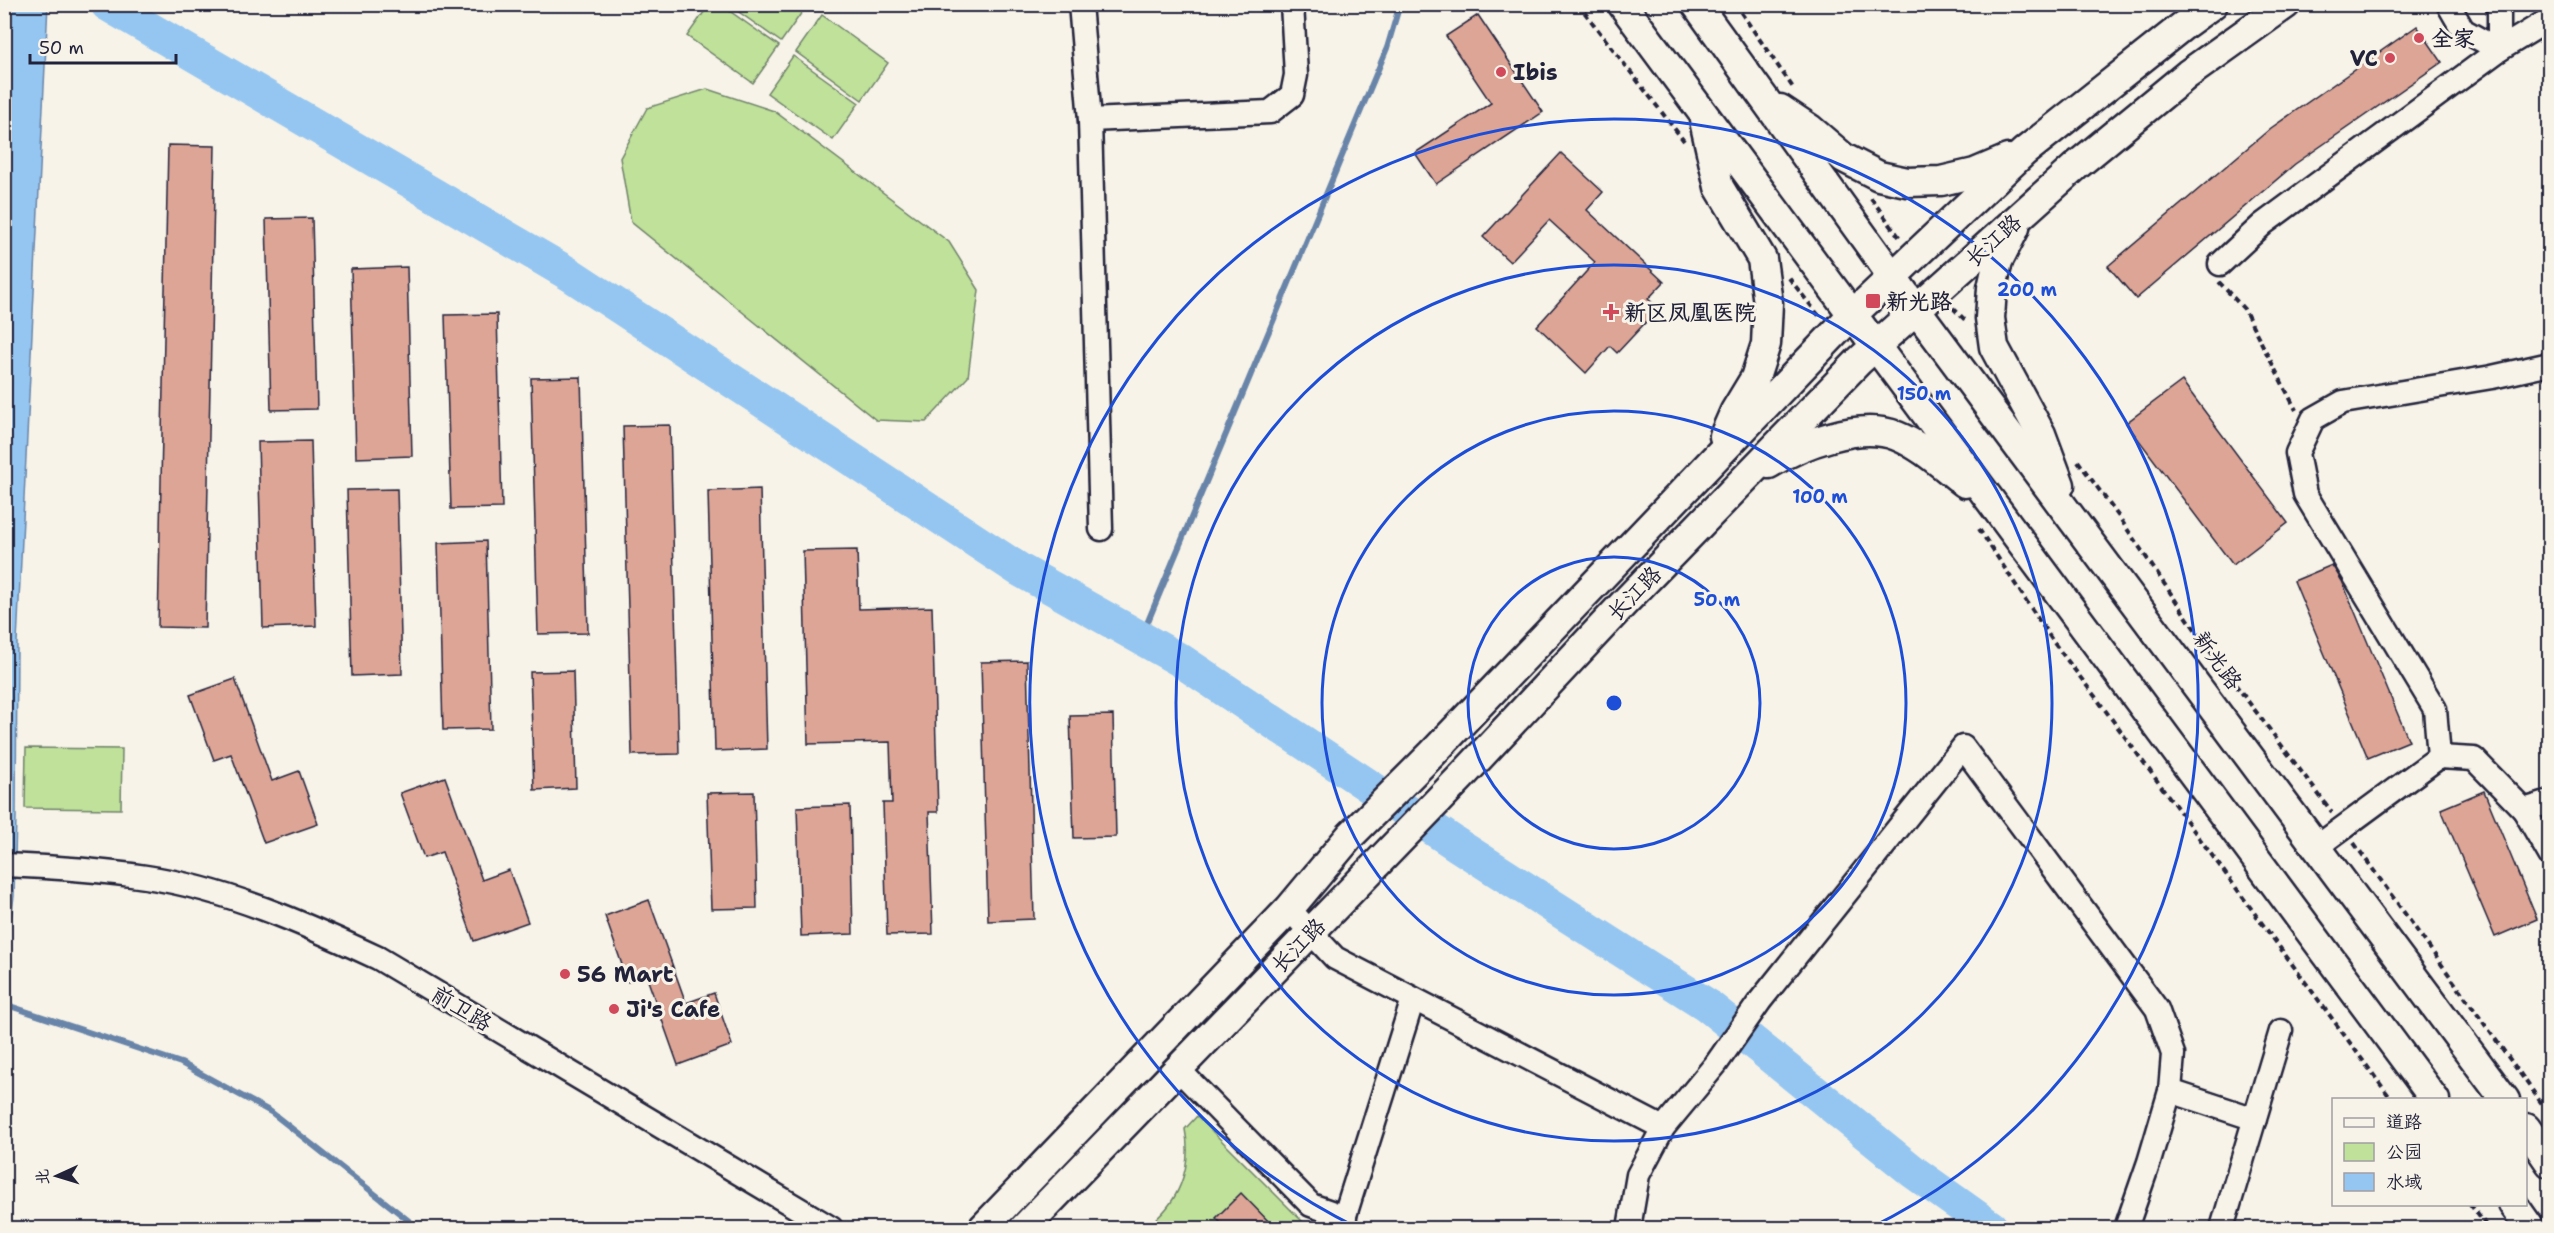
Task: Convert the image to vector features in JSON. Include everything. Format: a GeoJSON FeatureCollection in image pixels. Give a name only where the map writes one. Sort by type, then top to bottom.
{"type":"FeatureCollection","features":[{"type":"Feature","properties":{"kind":"main road"},"geometry":{"type":"LineString","coordinates":[[1622,4],[1703,114],[1843,324],[1874,346],[2434,1098]]}},
{"type":"Feature","properties":{"kind":"main road","name":"新光路"},"geometry":{"type":"LineString","coordinates":[[1696,4],[1892,276],[1925,300],[2073,518],[2504,1098]]}},
{"type":"Feature","properties":{"kind":"main road","name":"长江路"},"geometry":{"type":"LineString","coordinates":[[983,1228],[1289,909],[1350,836],[1432,754],[1843,324],[2024,153],[2213,4]]}},
{"type":"Feature","properties":{"kind":"main road","name":"长江路"},"geometry":{"type":"LineString","coordinates":[[1024,1228],[1179,1070],[1874,346],[2076,166],[2188,74],[2286,4]]}},
{"type":"Feature","properties":{"kind":"main road"},"geometry":{"type":"LineString","coordinates":[[1765,99],[1810,129],[1844,158],[1880,176],[1907,182],[1941,181],[1975,172],[2024,153]]}},
{"type":"Feature","properties":{"kind":"main road"},"geometry":{"type":"LineString","coordinates":[[1703,114],[1719,187],[1762,259],[1768,303],[1766,344],[1755,378],[1735,411],[1714,459]]}},
{"type":"Feature","properties":{"kind":"main road"},"geometry":{"type":"LineString","coordinates":[[2021,215],[1998,261],[1992,288],[1990,318],[1994,347],[2041,434],[2073,518]]}},
{"type":"Feature","properties":{"kind":"main road"},"geometry":{"type":"LineString","coordinates":[[1742,481],[1775,460],[1833,435],[1875,432],[1895,435],[1919,448],[1989,500]]}},
{"type":"Feature","properties":{"kind":"main road"},"geometry":{"type":"LineString","coordinates":[[2527,1129],[2550,1162]]}},
{"type":"Feature","properties":{"kind":"main road"},"geometry":{"type":"LineString","coordinates":[[2514,1206],[2530,1228]]}},
{"type":"Feature","properties":{"kind":"street"},"geometry":{"type":"LineString","coordinates":[[1080,4],[1090,120],[1101,529]]}},
{"type":"Feature","properties":{"kind":"street"},"geometry":{"type":"LineString","coordinates":[[1090,120],[1270,112],[1292,95],[1296,75],[1292,4]]}},
{"type":"Feature","properties":{"kind":"street"},"geometry":{"type":"LineString","coordinates":[[2448,4],[2463,30],[2499,50]]}},
{"type":"Feature","properties":{"kind":"street"},"geometry":{"type":"LineString","coordinates":[[2497,4],[2499,8],[2499,50]]}},
{"type":"Feature","properties":{"kind":"street"},"geometry":{"type":"LineString","coordinates":[[2220,264],[2263,224],[2499,50],[2550,19]]}},
{"type":"Feature","properties":{"kind":"street"},"geometry":{"type":"LineString","coordinates":[[2439,757],[2435,709],[2305,494],[2296,453],[2313,419],[2343,402],[2492,377],[2550,364]]}},
{"type":"Feature","properties":{"kind":"street"},"geometry":{"type":"LineString","coordinates":[[1629,1228],[1638,1174],[1662,1128],[1716,1064],[1760,1001],[1963,747],[2157,1009],[2174,1054],[2170,1091],[2126,1228]]}},
{"type":"Feature","properties":{"kind":"street"},"geometry":{"type":"LineString","coordinates":[[2318,846],[2439,757],[2474,759],[2524,810],[2550,855]]}},
{"type":"Feature","properties":{"kind":"street"},"geometry":{"type":"LineString","coordinates":[[2524,810],[2550,802]]}},
{"type":"Feature","properties":{"kind":"street","name":"前卫路"},"geometry":{"type":"LineString","coordinates":[[4,865],[62,867],[148,877],[225,896],[306,924],[378,958],[831,1228]]}},
{"type":"Feature","properties":{"kind":"street"},"geometry":{"type":"LineString","coordinates":[[1289,909],[1335,958],[1662,1128]]}},
{"type":"Feature","properties":{"kind":"street"},"geometry":{"type":"LineString","coordinates":[[1179,1070],[1311,1205],[1343,1223],[1413,999]]}},
{"type":"Feature","properties":{"kind":"street"},"geometry":{"type":"LineString","coordinates":[[2222,1228],[2281,1031]]}},
{"type":"Feature","properties":{"kind":"street"},"geometry":{"type":"LineString","coordinates":[[2170,1091],[2255,1119]]}},
{"type":"Feature","properties":{"kind":"path"},"geometry":{"type":"LineString","coordinates":[[1578,4],[1690,150]]}},
{"type":"Feature","properties":{"kind":"path"},"geometry":{"type":"LineString","coordinates":[[1735,4],[1797,92]]}},
{"type":"Feature","properties":{"kind":"path"},"geometry":{"type":"LineString","coordinates":[[1869,194],[1913,257]]}},
{"type":"Feature","properties":{"kind":"path"},"geometry":{"type":"LineString","coordinates":[[2220,264],[2219,285],[2244,309],[2295,410],[2313,419]]}},
{"type":"Feature","properties":{"kind":"path"},"geometry":{"type":"LineString","coordinates":[[1788,276],[1843,324]]}},
{"type":"Feature","properties":{"kind":"path"},"geometry":{"type":"LineString","coordinates":[[1925,300],[1969,323]]}},
{"type":"Feature","properties":{"kind":"path","name":"新光路"},"geometry":{"type":"LineString","coordinates":[[2078,461],[2207,647],[2343,827],[2550,1115]]}},
{"type":"Feature","properties":{"kind":"path"},"geometry":{"type":"LineString","coordinates":[[1977,525],[2054,644],[2391,1098]]}},
{"type":"Feature","properties":{"kind":"path"},"geometry":{"type":"LineString","coordinates":[[2472,1206],[2488,1228]]}},
{"type":"Feature","properties":{"kind":"green space"},"geometry":{"type":"Polygon","coordinates":[[[807,4],[781,42],[729,5],[807,4]]]}},
{"type":"Feature","properties":{"kind":"green space"},"geometry":{"type":"Polygon","coordinates":[[[709,5],[721,5],[779,46],[753,83],[687,36],[709,5]]]}},
{"type":"Feature","properties":{"kind":"green space"},"geometry":{"type":"Polygon","coordinates":[[[822,15],[888,63],[862,100],[796,52],[822,15]]]}},
{"type":"Feature","properties":{"kind":"green space"},"geometry":{"type":"Polygon","coordinates":[[[793,56],[859,103],[833,140],[767,93],[793,56]]]}},
{"type":"Feature","properties":{"kind":"green space"},"geometry":{"type":"Polygon","coordinates":[[[707,89],[774,111],[949,242],[979,290],[968,377],[926,422],[876,420],[631,222],[620,158],[647,108],[707,89]]]}},
{"type":"Feature","properties":{"kind":"green space"},"geometry":{"type":"Polygon","coordinates":[[[26,748],[122,749],[121,809],[25,808],[26,748]]]}},
{"type":"Feature","properties":{"kind":"green space"},"geometry":{"type":"Polygon","coordinates":[[[1197,1116],[1309,1228],[1145,1228],[1166,1208],[1180,1185],[1187,1158],[1185,1129],[1197,1116]]]}},
{"type":"Feature","properties":{"kind":"water"},"geometry":{"type":"Polygon","coordinates":[[[48,4],[17,642],[14,896],[7,949],[11,972],[11,1006],[5,1028],[4,5],[48,4]]]}},
{"type":"Feature","properties":{"kind":"building"},"geometry":{"type":"Polygon","coordinates":[[[1478,15],[1543,112],[1436,184],[1415,153],[1491,103],[1446,36],[1478,15]]]}},
{"type":"Feature","properties":{"kind":"building"},"geometry":{"type":"Polygon","coordinates":[[[2417,26],[2442,62],[2295,164],[2136,299],[2108,266],[2271,128],[2417,26]]]}},
{"type":"Feature","properties":{"kind":"building"},"geometry":{"type":"Polygon","coordinates":[[[168,145],[215,146],[205,628],[158,627],[168,145]]]}},
{"type":"Feature","properties":{"kind":"building"},"geometry":{"type":"Polygon","coordinates":[[[1561,153],[1603,192],[1587,210],[1664,282],[1648,299],[1659,308],[1617,353],[1610,346],[1586,373],[1537,326],[1595,262],[1549,220],[1510,262],[1483,237],[1561,153]]]}},
{"type":"Feature","properties":{"kind":"building"},"geometry":{"type":"Polygon","coordinates":[[[312,218],[317,409],[271,410],[266,219],[312,218]]]}},
{"type":"Feature","properties":{"kind":"building"},"geometry":{"type":"Polygon","coordinates":[[[407,267],[412,456],[356,458],[351,269],[407,267]]]}},
{"type":"Feature","properties":{"kind":"building"},"geometry":{"type":"Polygon","coordinates":[[[497,314],[502,508],[451,509],[445,315],[497,314]]]}},
{"type":"Feature","properties":{"kind":"building"},"geometry":{"type":"Polygon","coordinates":[[[581,377],[588,633],[538,634],[531,378],[581,377]]]}},
{"type":"Feature","properties":{"kind":"building"},"geometry":{"type":"Polygon","coordinates":[[[2182,381],[2288,523],[2233,565],[2126,423],[2182,381]]]}},
{"type":"Feature","properties":{"kind":"building"},"geometry":{"type":"Polygon","coordinates":[[[670,425],[679,754],[632,755],[623,426],[670,425]]]}},
{"type":"Feature","properties":{"kind":"building"},"geometry":{"type":"Polygon","coordinates":[[[311,441],[316,626],[263,628],[258,442],[311,441]]]}},
{"type":"Feature","properties":{"kind":"building"},"geometry":{"type":"Polygon","coordinates":[[[397,489],[402,674],[352,676],[347,490],[397,489]]]}},
{"type":"Feature","properties":{"kind":"building"},"geometry":{"type":"Polygon","coordinates":[[[760,489],[767,749],[715,751],[708,491],[760,489]]]}},
{"type":"Feature","properties":{"kind":"building"},"geometry":{"type":"Polygon","coordinates":[[[486,541],[491,729],[443,730],[438,543],[486,541]]]}},
{"type":"Feature","properties":{"kind":"building"},"geometry":{"type":"Polygon","coordinates":[[[857,550],[859,609],[932,607],[938,812],[929,812],[933,934],[887,935],[883,803],[892,803],[890,742],[808,744],[803,551],[857,550]]]}},
{"type":"Feature","properties":{"kind":"building"},"geometry":{"type":"Polygon","coordinates":[[[2332,565],[2342,581],[2409,741],[2368,758],[2294,581],[2332,565]]]}},
{"type":"Feature","properties":{"kind":"building"},"geometry":{"type":"Polygon","coordinates":[[[1027,661],[1034,919],[988,921],[981,662],[1027,661]]]}},
{"type":"Feature","properties":{"kind":"building"},"geometry":{"type":"Polygon","coordinates":[[[573,671],[576,788],[534,790],[530,672],[573,671]]]}},
{"type":"Feature","properties":{"kind":"building"},"geometry":{"type":"Polygon","coordinates":[[[235,679],[272,781],[299,771],[318,824],[264,843],[231,754],[214,760],[190,695],[235,679]]]}},
{"type":"Feature","properties":{"kind":"building"},"geometry":{"type":"Polygon","coordinates":[[[1113,715],[1116,837],[1074,838],[1070,716],[1113,715]]]}},
{"type":"Feature","properties":{"kind":"building"},"geometry":{"type":"Polygon","coordinates":[[[445,777],[482,880],[509,870],[528,922],[474,941],[442,852],[424,858],[400,793],[445,777]]]}},
{"type":"Feature","properties":{"kind":"building"},"geometry":{"type":"Polygon","coordinates":[[[2484,791],[2537,919],[2495,937],[2441,809],[2484,791]]]}},
{"type":"Feature","properties":{"kind":"building"},"geometry":{"type":"Polygon","coordinates":[[[754,792],[757,908],[711,909],[707,793],[754,792]]]}},
{"type":"Feature","properties":{"kind":"building"},"geometry":{"type":"Polygon","coordinates":[[[850,805],[853,934],[801,936],[797,807],[850,805]]]}},
{"type":"Feature","properties":{"kind":"building"},"geometry":{"type":"Polygon","coordinates":[[[649,900],[686,1003],[714,993],[732,1045],[678,1065],[646,975],[628,982],[605,916],[649,900]]]}},
{"type":"Feature","properties":{"kind":"building"},"geometry":{"type":"Polygon","coordinates":[[[1241,1193],[1275,1228],[1226,1228],[1216,1218],[1241,1193]]]}},
{"type":"Feature","properties":{"kind":"waterway"},"geometry":{"type":"LineString","coordinates":[[107,4],[571,275],[1020,570],[1180,660],[1459,846],[1707,1005],[1915,1173],[1992,1228]]}},
{"type":"Feature","properties":{"kind":"waterway"},"geometry":{"type":"LineString","coordinates":[[1141,638],[1387,48],[1400,4]]}},
{"type":"Feature","properties":{"kind":"waterway"},"geometry":{"type":"LineString","coordinates":[[4,1004],[181,1063],[271,1112],[418,1228]]}},
{"type":"Feature","properties":{"kind":"place","name":"全家"},"geometry":{"type":"Point","coordinates":[2419,38]}},
{"type":"Feature","properties":{"kind":"place","name":"VC"},"geometry":{"type":"Point","coordinates":[2390,58]}},
{"type":"Feature","properties":{"kind":"place","name":"Ibis"},"geometry":{"type":"Point","coordinates":[1501,72]}},
{"type":"Feature","properties":{"kind":"place","name":"新光路"},"geometry":{"type":"Point","coordinates":[1873,301]}},
{"type":"Feature","properties":{"kind":"place","name":"新区凤凰医院"},"geometry":{"type":"Point","coordinates":[1611,312]}},
{"type":"Feature","properties":{"kind":"place","name":"56 Mart"},"geometry":{"type":"Point","coordinates":[565,974]}},
{"type":"Feature","properties":{"kind":"place","name":"Ji's Cafe"},"geometry":{"type":"Point","coordinates":[614,1009]}}]}
